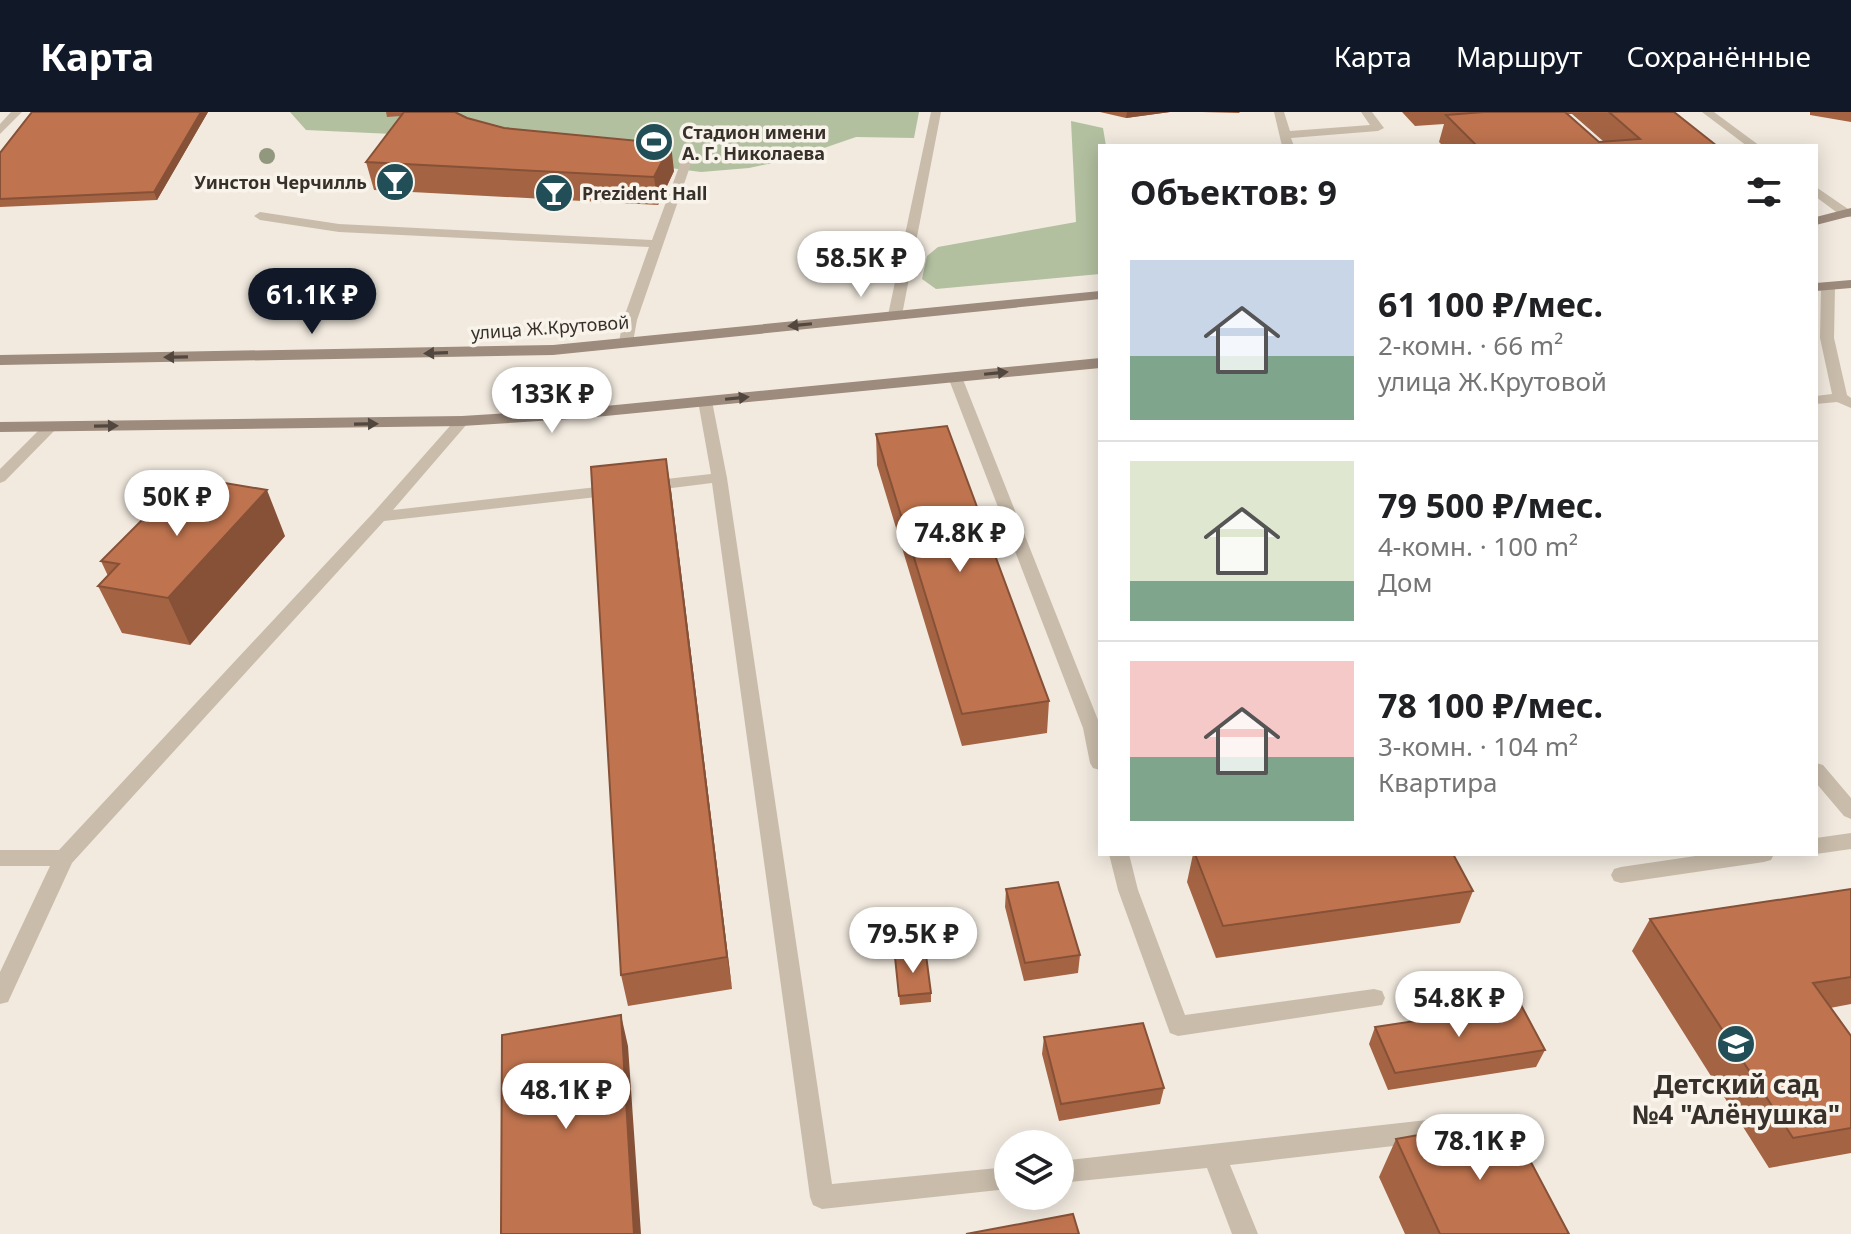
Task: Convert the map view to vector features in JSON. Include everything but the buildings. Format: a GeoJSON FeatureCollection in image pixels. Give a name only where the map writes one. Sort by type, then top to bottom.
{"type":"FeatureCollection","features":[{"type":"Feature","properties":{"kind":"main road"},"geometry":{"type":"LineString","coordinates":[[1818,221],[1849,213]]}},
{"type":"Feature","properties":{"kind":"main road"},"geometry":{"type":"LineString","coordinates":[[1822,287],[1851,284]]}},
{"type":"Feature","properties":{"kind":"main road","name":"улица Ж.Крутовой"},"geometry":{"type":"LineString","coordinates":[[0,360],[553,350],[1098,295]]}},
{"type":"Feature","properties":{"kind":"main road"},"geometry":{"type":"LineString","coordinates":[[0,427],[462,421],[1098,363]]}},
{"type":"Feature","properties":{"kind":"lane"},"geometry":{"type":"LineString","coordinates":[[895,315],[936,112]]}},
{"type":"Feature","properties":{"kind":"lane"},"geometry":{"type":"LineString","coordinates":[[1279,112],[1286,141],[1378,128],[1366,112]]}},
{"type":"Feature","properties":{"kind":"lane"},"geometry":{"type":"LineString","coordinates":[[1707,112],[1751,144]]}},
{"type":"Feature","properties":{"kind":"lane"},"geometry":{"type":"LineString","coordinates":[[0,115],[15,113]]}},
{"type":"Feature","properties":{"kind":"lane"},"geometry":{"type":"LineString","coordinates":[[0,131],[15,113]]}},
{"type":"Feature","properties":{"kind":"lane"},"geometry":{"type":"LineString","coordinates":[[626,342],[687,158]]}},
{"type":"Feature","properties":{"kind":"lane"},"geometry":{"type":"LineString","coordinates":[[1818,192],[1849,213]]}},
{"type":"Feature","properties":{"kind":"lane"},"geometry":{"type":"LineString","coordinates":[[260,216],[339,228],[657,244]]}},
{"type":"Feature","properties":{"kind":"lane"},"geometry":{"type":"LineString","coordinates":[[1818,400],[1845,400],[1827,338],[1822,287]]}},
{"type":"Feature","properties":{"kind":"lane"},"geometry":{"type":"LineString","coordinates":[[955,377],[1092,728],[1098,754]]}},
{"type":"Feature","properties":{"kind":"lane"},"geometry":{"type":"LineString","coordinates":[[705,401],[719,478],[822,1197],[994,1179]]}},
{"type":"Feature","properties":{"kind":"lane"},"geometry":{"type":"LineString","coordinates":[[0,995],[64,858],[379,517],[462,421]]}},
{"type":"Feature","properties":{"kind":"lane"},"geometry":{"type":"LineString","coordinates":[[0,478],[50,427]]}},
{"type":"Feature","properties":{"kind":"lane"},"geometry":{"type":"LineString","coordinates":[[379,517],[719,478]]}},
{"type":"Feature","properties":{"kind":"lane"},"geometry":{"type":"LineString","coordinates":[[1818,772],[1851,811]]}},
{"type":"Feature","properties":{"kind":"lane"},"geometry":{"type":"LineString","coordinates":[[1818,846],[1851,841]]}},
{"type":"Feature","properties":{"kind":"lane"},"geometry":{"type":"LineString","coordinates":[[1120,856],[1128,890],[1178,1026],[1374,998]]}},
{"type":"Feature","properties":{"kind":"lane"},"geometry":{"type":"LineString","coordinates":[[1621,875],[1750,856]]}},
{"type":"Feature","properties":{"kind":"lane"},"geometry":{"type":"LineString","coordinates":[[0,858],[64,858]]}},
{"type":"Feature","properties":{"kind":"lane"},"geometry":{"type":"LineString","coordinates":[[1074,1171],[1454,1128]]}},
{"type":"Feature","properties":{"kind":"lane"},"geometry":{"type":"LineString","coordinates":[[1214,1156],[1245,1234]]}},
{"type":"Feature","properties":{"kind":"green space","name":"Стадион имени А. Г. Николаева"},"geometry":{"type":"Polygon","coordinates":[[[290,112],[919,112],[914,138],[856,137],[795,158],[749,168],[701,172],[414,135],[306,130],[290,112]]]}},
{"type":"Feature","properties":{"kind":"green space"},"geometry":{"type":"Polygon","coordinates":[[[1071,121],[1103,128],[1106,144],[1098,144],[1098,274],[936,289],[922,279],[927,256],[938,247],[1076,222],[1071,121]]]}},
{"type":"Feature","properties":{"kind":"place","name":"Стадион имени А. Г. Николаева"},"geometry":{"type":"Point","coordinates":[654,142]}},
{"type":"Feature","properties":{"kind":"place","name":"Уинстон Черчилль"},"geometry":{"type":"Point","coordinates":[395,182]}},
{"type":"Feature","properties":{"kind":"place","name":"Prezident Hall"},"geometry":{"type":"Point","coordinates":[554,193]}},
{"type":"Feature","properties":{"kind":"place","name":"Детский сад №4 \"Алёнушка\""},"geometry":{"type":"Point","coordinates":[1736,1044]}}]}
